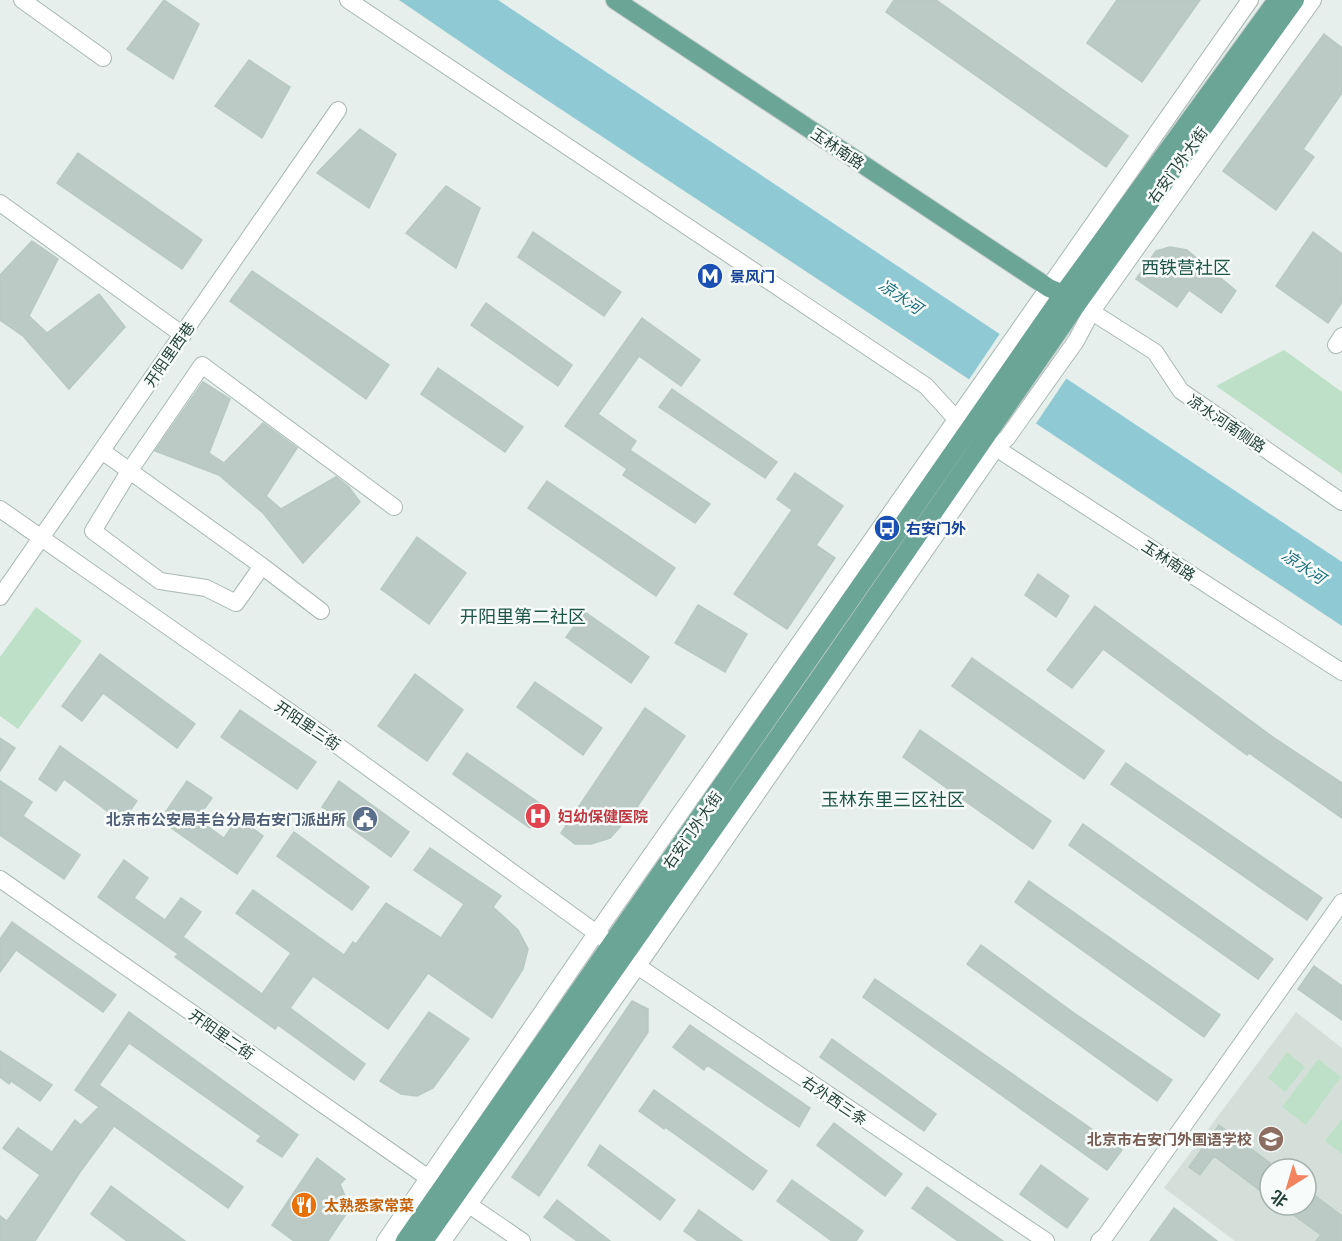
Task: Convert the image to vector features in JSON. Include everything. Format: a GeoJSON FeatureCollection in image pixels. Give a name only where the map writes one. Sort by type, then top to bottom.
{"type":"FeatureCollection","features":[{"type":"Feature","properties":{"kind":"main road","name":"玉林南路"},"geometry":{"type":"LineString","coordinates":[[615,0],[1071,299]]}},
{"type":"Feature","properties":{"kind":"main road","name":"右安门外大街"},"geometry":{"type":"LineString","coordinates":[[405,1241],[449,1192],[625,957],[999,438],[1054,326],[1071,299],[1276,0]]}},
{"type":"Feature","properties":{"kind":"main road","name":"右安门外大街"},"geometry":{"type":"LineString","coordinates":[[1071,299],[1295,0]]}},
{"type":"Feature","properties":{"kind":"main road","name":"右安门外大街"},"geometry":{"type":"LineString","coordinates":[[625,957],[967,416],[1054,326]]}},
{"type":"Feature","properties":{"kind":"main road","name":"右安门外大街"},"geometry":{"type":"LineString","coordinates":[[424,1241],[449,1192]]}},
{"type":"Feature","properties":{"kind":"street"},"geometry":{"type":"LineString","coordinates":[[22,0],[103,58]]}},
{"type":"Feature","properties":{"kind":"street"},"geometry":{"type":"LineString","coordinates":[[348,0],[926,386],[967,416],[597,932],[449,1192],[442,1241]]}},
{"type":"Feature","properties":{"kind":"street"},"geometry":{"type":"LineString","coordinates":[[1054,326],[1250,0]]}},
{"type":"Feature","properties":{"kind":"street"},"geometry":{"type":"LineString","coordinates":[[1071,299],[1313,0]]}},
{"type":"Feature","properties":{"kind":"street","name":"开阳里西巷"},"geometry":{"type":"LineString","coordinates":[[0,597],[338,110]]}},
{"type":"Feature","properties":{"kind":"street"},"geometry":{"type":"LineString","coordinates":[[0,203],[183,335]]}},
{"type":"Feature","properties":{"kind":"street","name":"凉水河南侧路"},"geometry":{"type":"LineString","coordinates":[[1071,299],[1155,352],[1181,392],[1342,502]]}},
{"type":"Feature","properties":{"kind":"street"},"geometry":{"type":"LineString","coordinates":[[262,566],[236,603],[206,588],[160,581],[93,531],[130,470],[202,365],[394,507]]}},
{"type":"Feature","properties":{"kind":"street","name":"玉林南路"},"geometry":{"type":"LineString","coordinates":[[999,438],[1342,672]]}},
{"type":"Feature","properties":{"kind":"street"},"geometry":{"type":"LineString","coordinates":[[102,451],[321,611]]}},
{"type":"Feature","properties":{"kind":"street","name":"开阳里三街"},"geometry":{"type":"LineString","coordinates":[[0,509],[323,735],[597,932],[625,957]]}},
{"type":"Feature","properties":{"kind":"street","name":"开阳里二街"},"geometry":{"type":"LineString","coordinates":[[0,879],[522,1241]]}},
{"type":"Feature","properties":{"kind":"street"},"geometry":{"type":"LineString","coordinates":[[1099,1241],[1106,1235],[1342,902]]}},
{"type":"Feature","properties":{"kind":"street","name":"右外西三条"},"geometry":{"type":"LineString","coordinates":[[625,957],[1046,1241]]}},
{"type":"Feature","properties":{"kind":"street"},"geometry":{"type":"LineString","coordinates":[[385,1241],[449,1192]]}},
{"type":"Feature","properties":{"kind":"shaded area","name":"北京市右安门外国语学校"},"geometry":{"type":"Polygon","coordinates":[[[1296,1012],[1342,1048],[1342,1241],[1235,1241],[1164,1188],[1296,1012]]]}},
{"type":"Feature","properties":{"kind":"green space"},"geometry":{"type":"Polygon","coordinates":[[[1284,350],[1342,392],[1342,474],[1216,386],[1284,350]]]}},
{"type":"Feature","properties":{"kind":"green space"},"geometry":{"type":"Polygon","coordinates":[[[36,607],[82,641],[18,729],[0,716],[0,657],[36,607]]]}},
{"type":"Feature","properties":{"kind":"green space"},"geometry":{"type":"Polygon","coordinates":[[[1287,1052],[1305,1067],[1285,1092],[1268,1078],[1287,1052]]]}},
{"type":"Feature","properties":{"kind":"green space"},"geometry":{"type":"Polygon","coordinates":[[[1318,1059],[1341,1077],[1306,1125],[1282,1107],[1318,1059]]]}},
{"type":"Feature","properties":{"kind":"green space"},"geometry":{"type":"Polygon","coordinates":[[[1342,1119],[1342,1154],[1325,1141],[1342,1119]]]}},
{"type":"Feature","properties":{"kind":"water","name":"凉水河"},"geometry":{"type":"Polygon","coordinates":[[[399,0],[498,0],[1342,562],[1342,626],[506,73],[399,0]]]}},
{"type":"Feature","properties":{"kind":"pier"},"geometry":{"type":"Polygon","coordinates":[[[1001,332],[1068,376],[1035,425],[968,381],[1001,332]]]}},
{"type":"Feature","properties":{"kind":"building"},"geometry":{"type":"Polygon","coordinates":[[[164,0],[199,24],[173,79],[127,49],[164,0]]]}},
{"type":"Feature","properties":{"kind":"building"},"geometry":{"type":"Polygon","coordinates":[[[894,0],[936,0],[1128,136],[1106,167],[886,12],[894,0]]]}},
{"type":"Feature","properties":{"kind":"building"},"geometry":{"type":"Polygon","coordinates":[[[1117,0],[1200,0],[1142,82],[1087,43],[1117,0]]]}},
{"type":"Feature","properties":{"kind":"building"},"geometry":{"type":"Polygon","coordinates":[[[1324,34],[1342,48],[1342,93],[1303,149],[1314,157],[1276,210],[1223,171],[1324,34]]]}},
{"type":"Feature","properties":{"kind":"building"},"geometry":{"type":"Polygon","coordinates":[[[249,60],[290,87],[262,138],[215,106],[249,60]]]}},
{"type":"Feature","properties":{"kind":"building"},"geometry":{"type":"Polygon","coordinates":[[[360,129],[396,154],[369,208],[317,173],[360,129]]]}},
{"type":"Feature","properties":{"kind":"building"},"geometry":{"type":"Polygon","coordinates":[[[78,153],[202,240],[182,269],[57,183],[78,153]]]}},
{"type":"Feature","properties":{"kind":"building"},"geometry":{"type":"Polygon","coordinates":[[[446,186],[480,208],[456,268],[406,233],[446,186]]]}},
{"type":"Feature","properties":{"kind":"building"},"geometry":{"type":"Polygon","coordinates":[[[533,232],[621,292],[604,316],[518,257],[533,232]]]}},
{"type":"Feature","properties":{"kind":"building"},"geometry":{"type":"Polygon","coordinates":[[[1313,232],[1342,254],[1342,302],[1328,323],[1276,286],[1313,232]]]}},
{"type":"Feature","properties":{"kind":"building"},"geometry":{"type":"Polygon","coordinates":[[[32,241],[58,259],[29,316],[47,333],[99,294],[125,327],[69,389],[23,336],[0,320],[0,275],[32,241]]]}},
{"type":"Feature","properties":{"kind":"building"},"geometry":{"type":"Polygon","coordinates":[[[1170,247],[1187,250],[1236,291],[1221,313],[1189,290],[1177,307],[1136,279],[1156,251],[1170,247]]]}},
{"type":"Feature","properties":{"kind":"building"},"geometry":{"type":"Polygon","coordinates":[[[252,271],[389,365],[366,399],[230,301],[252,271]]]}},
{"type":"Feature","properties":{"kind":"building"},"geometry":{"type":"Polygon","coordinates":[[[486,303],[572,365],[558,386],[471,325],[486,303]]]}},
{"type":"Feature","properties":{"kind":"building"},"geometry":{"type":"Polygon","coordinates":[[[642,318],[700,360],[681,386],[639,356],[598,414],[636,441],[630,450],[710,504],[695,523],[623,475],[627,469],[565,426],[642,318]]]}},
{"type":"Feature","properties":{"kind":"building"},"geometry":{"type":"Polygon","coordinates":[[[438,368],[523,427],[505,452],[421,394],[438,368]]]}},
{"type":"Feature","properties":{"kind":"building"},"geometry":{"type":"Polygon","coordinates":[[[203,382],[230,399],[209,453],[224,463],[263,423],[297,448],[266,496],[281,509],[336,477],[349,487],[360,502],[303,563],[263,513],[219,475],[155,451],[203,382]]]}},
{"type":"Feature","properties":{"kind":"building"},"geometry":{"type":"Polygon","coordinates":[[[672,389],[777,462],[765,478],[659,407],[672,389]]]}},
{"type":"Feature","properties":{"kind":"building"},"geometry":{"type":"Polygon","coordinates":[[[795,473],[843,506],[816,545],[835,558],[787,629],[734,594],[792,510],[777,499],[795,473]]]}},
{"type":"Feature","properties":{"kind":"building"},"geometry":{"type":"Polygon","coordinates":[[[547,481],[675,568],[656,596],[528,508],[547,481]]]}},
{"type":"Feature","properties":{"kind":"building"},"geometry":{"type":"Polygon","coordinates":[[[417,537],[466,573],[429,624],[381,589],[417,537]]]}},
{"type":"Feature","properties":{"kind":"building"},"geometry":{"type":"Polygon","coordinates":[[[1038,574],[1069,596],[1056,617],[1025,595],[1038,574]]]}},
{"type":"Feature","properties":{"kind":"building"},"geometry":{"type":"Polygon","coordinates":[[[698,605],[747,634],[725,672],[675,643],[698,605]]]}},
{"type":"Feature","properties":{"kind":"building"},"geometry":{"type":"Polygon","coordinates":[[[1095,606],[1277,740],[1342,783],[1342,818],[1249,753],[1247,755],[1103,649],[1072,688],[1047,670],[1095,606]]]}},
{"type":"Feature","properties":{"kind":"building"},"geometry":{"type":"Polygon","coordinates":[[[585,612],[649,657],[631,683],[566,637],[585,612]]]}},
{"type":"Feature","properties":{"kind":"building"},"geometry":{"type":"Polygon","coordinates":[[[100,654],[195,724],[177,748],[103,693],[82,721],[62,706],[100,654]]]}},
{"type":"Feature","properties":{"kind":"building"},"geometry":{"type":"Polygon","coordinates":[[[972,658],[1104,751],[1084,779],[952,686],[972,658]]]}},
{"type":"Feature","properties":{"kind":"building"},"geometry":{"type":"Polygon","coordinates":[[[415,674],[463,710],[427,761],[378,726],[415,674]]]}},
{"type":"Feature","properties":{"kind":"building"},"geometry":{"type":"Polygon","coordinates":[[[535,682],[602,728],[583,755],[517,707],[535,682]]]}},
{"type":"Feature","properties":{"kind":"building"},"geometry":{"type":"Polygon","coordinates":[[[645,708],[685,736],[635,810],[610,838],[591,844],[575,844],[561,833],[645,708]]]}},
{"type":"Feature","properties":{"kind":"building"},"geometry":{"type":"Polygon","coordinates":[[[240,710],[316,762],[297,789],[221,737],[240,710]]]}},
{"type":"Feature","properties":{"kind":"building"},"geometry":{"type":"Polygon","coordinates":[[[920,730],[1051,821],[1033,849],[903,757],[920,730]]]}},
{"type":"Feature","properties":{"kind":"building"},"geometry":{"type":"Polygon","coordinates":[[[0,738],[15,748],[0,771],[0,738]]]}},
{"type":"Feature","properties":{"kind":"building"},"geometry":{"type":"Polygon","coordinates":[[[60,746],[137,801],[122,822],[64,779],[56,791],[39,779],[60,746]]]}},
{"type":"Feature","properties":{"kind":"building"},"geometry":{"type":"Polygon","coordinates":[[[467,753],[545,807],[530,828],[453,774],[467,753]]]}},
{"type":"Feature","properties":{"kind":"building"},"geometry":{"type":"Polygon","coordinates":[[[1126,763],[1322,898],[1307,920],[1111,784],[1126,763]]]}},
{"type":"Feature","properties":{"kind":"building"},"geometry":{"type":"Polygon","coordinates":[[[0,781],[32,802],[23,816],[80,855],[64,879],[0,835],[0,781]]]}},
{"type":"Feature","properties":{"kind":"building"},"geometry":{"type":"Polygon","coordinates":[[[187,781],[212,798],[197,819],[224,838],[238,818],[263,836],[237,874],[160,820],[187,781]]]}},
{"type":"Feature","properties":{"kind":"building"},"geometry":{"type":"Polygon","coordinates":[[[339,781],[409,832],[391,857],[322,807],[339,781]]]}},
{"type":"Feature","properties":{"kind":"building"},"geometry":{"type":"Polygon","coordinates":[[[1083,824],[1273,959],[1258,979],[1069,845],[1083,824]]]}},
{"type":"Feature","properties":{"kind":"building"},"geometry":{"type":"Polygon","coordinates":[[[294,832],[369,887],[352,910],[277,856],[294,832]]]}},
{"type":"Feature","properties":{"kind":"building"},"geometry":{"type":"Polygon","coordinates":[[[430,848],[501,896],[493,907],[518,930],[528,949],[523,969],[492,1018],[428,973],[388,1029],[313,976],[290,1008],[365,1064],[354,1080],[278,1025],[275,1029],[175,957],[178,954],[98,897],[124,860],[148,878],[134,898],[165,920],[181,898],[201,912],[183,937],[262,994],[291,953],[236,913],[253,890],[344,955],[353,942],[356,944],[386,903],[441,938],[464,904],[414,870],[430,848]]]}},
{"type":"Feature","properties":{"kind":"building"},"geometry":{"type":"Polygon","coordinates":[[[1029,881],[1220,1015],[1204,1037],[1015,902],[1029,881]]]}},
{"type":"Feature","properties":{"kind":"building"},"geometry":{"type":"Polygon","coordinates":[[[12,922],[116,995],[103,1012],[16,950],[0,972],[0,939],[12,922]]]}},
{"type":"Feature","properties":{"kind":"building"},"geometry":{"type":"Polygon","coordinates":[[[981,945],[1074,1013],[1172,1080],[1157,1101],[967,964],[981,945]]]}},
{"type":"Feature","properties":{"kind":"building"},"geometry":{"type":"Polygon","coordinates":[[[1314,966],[1342,986],[1342,1020],[1298,989],[1314,966]]]}},
{"type":"Feature","properties":{"kind":"building"},"geometry":{"type":"Polygon","coordinates":[[[875,979],[1122,1150],[1107,1170],[863,997],[875,979]]]}},
{"type":"Feature","properties":{"kind":"building"},"geometry":{"type":"Polygon","coordinates":[[[632,1001],[648,1009],[648,1032],[539,1196],[512,1177],[632,1001]]]}},
{"type":"Feature","properties":{"kind":"building"},"geometry":{"type":"Polygon","coordinates":[[[129,1012],[298,1135],[282,1157],[257,1141],[261,1136],[129,1043],[99,1085],[243,1187],[228,1208],[114,1126],[80,1172],[35,1241],[0,1241],[0,1216],[7,1221],[40,1175],[3,1148],[18,1128],[52,1152],[75,1120],[81,1125],[99,1107],[75,1090],[129,1012]]]}},
{"type":"Feature","properties":{"kind":"building"},"geometry":{"type":"Polygon","coordinates":[[[429,1012],[469,1039],[433,1088],[417,1096],[401,1094],[380,1081],[429,1012]]]}},
{"type":"Feature","properties":{"kind":"building"},"geometry":{"type":"Polygon","coordinates":[[[690,1025],[810,1108],[799,1127],[707,1065],[704,1070],[673,1047],[690,1025]]]}},
{"type":"Feature","properties":{"kind":"building"},"geometry":{"type":"Polygon","coordinates":[[[832,1039],[936,1114],[924,1131],[820,1057],[832,1039]]]}},
{"type":"Feature","properties":{"kind":"building"},"geometry":{"type":"Polygon","coordinates":[[[0,1051],[52,1085],[40,1101],[11,1081],[9,1084],[0,1077],[0,1051]]]}},
{"type":"Feature","properties":{"kind":"building"},"geometry":{"type":"Polygon","coordinates":[[[654,1090],[767,1171],[753,1190],[639,1111],[654,1090]]]}},
{"type":"Feature","properties":{"kind":"building"},"geometry":{"type":"Polygon","coordinates":[[[834,1123],[902,1174],[885,1196],[817,1145],[834,1123]]]}},
{"type":"Feature","properties":{"kind":"building"},"geometry":{"type":"Polygon","coordinates":[[[1219,1125],[1262,1157],[1258,1157],[1258,1189],[1214,1156],[1200,1175],[1189,1167],[1219,1125]]]}},
{"type":"Feature","properties":{"kind":"building"},"geometry":{"type":"Polygon","coordinates":[[[600,1145],[675,1200],[660,1220],[588,1165],[600,1145]]]}},
{"type":"Feature","properties":{"kind":"building"},"geometry":{"type":"Polygon","coordinates":[[[317,1158],[345,1179],[340,1184],[350,1208],[328,1241],[294,1241],[272,1225],[317,1158]]]}},
{"type":"Feature","properties":{"kind":"building"},"geometry":{"type":"Polygon","coordinates":[[[1041,1165],[1088,1199],[1067,1228],[1020,1194],[1041,1165]]]}},
{"type":"Feature","properties":{"kind":"building"},"geometry":{"type":"Polygon","coordinates":[[[792,1180],[863,1231],[856,1241],[832,1241],[777,1201],[792,1180]]]}},
{"type":"Feature","properties":{"kind":"building"},"geometry":{"type":"Polygon","coordinates":[[[111,1186],[185,1241],[127,1241],[91,1214],[111,1186]]]}},
{"type":"Feature","properties":{"kind":"building"},"geometry":{"type":"Polygon","coordinates":[[[927,1187],[1003,1241],[958,1241],[912,1208],[927,1187]]]}},
{"type":"Feature","properties":{"kind":"building"},"geometry":{"type":"Polygon","coordinates":[[[1318,1198],[1342,1216],[1342,1241],[1316,1241],[1321,1235],[1296,1217],[1318,1217],[1318,1198]]]}},
{"type":"Feature","properties":{"kind":"building"},"geometry":{"type":"Polygon","coordinates":[[[557,1200],[610,1241],[577,1241],[544,1217],[557,1200]]]}},
{"type":"Feature","properties":{"kind":"building"},"geometry":{"type":"Polygon","coordinates":[[[1174,1208],[1217,1241],[1150,1241],[1174,1208]]]}},
{"type":"Feature","properties":{"kind":"building"},"geometry":{"type":"Polygon","coordinates":[[[699,1210],[742,1241],[698,1241],[684,1231],[699,1210]]]}},
{"type":"Feature","properties":{"kind":"place","name":"景风门"},"geometry":{"type":"Point","coordinates":[710,276]}},
{"type":"Feature","properties":{"kind":"place","name":"右安门外"},"geometry":{"type":"Point","coordinates":[887,528]}},
{"type":"Feature","properties":{"kind":"place","name":"妇幼保健医院"},"geometry":{"type":"Point","coordinates":[538,816]}},
{"type":"Feature","properties":{"kind":"place","name":"北京市公安局丰台分局右安门派出所"},"geometry":{"type":"Point","coordinates":[365,819]}},
{"type":"Feature","properties":{"kind":"place","name":"北京市右安门外国语学校"},"geometry":{"type":"Point","coordinates":[1271,1139]}},
{"type":"Feature","properties":{"kind":"place","name":"太熟悉家常菜"},"geometry":{"type":"Point","coordinates":[304,1205]}},
{"type":"Feature","properties":{"kind":"district","name":"西铁营社区"},"geometry":{"type":"Point","coordinates":[1186,267]}},
{"type":"Feature","properties":{"kind":"district","name":"开阳里第二社区"},"geometry":{"type":"Point","coordinates":[523,616]}},
{"type":"Feature","properties":{"kind":"district","name":"玉林东里三区社区"},"geometry":{"type":"Point","coordinates":[893,799]}}]}
